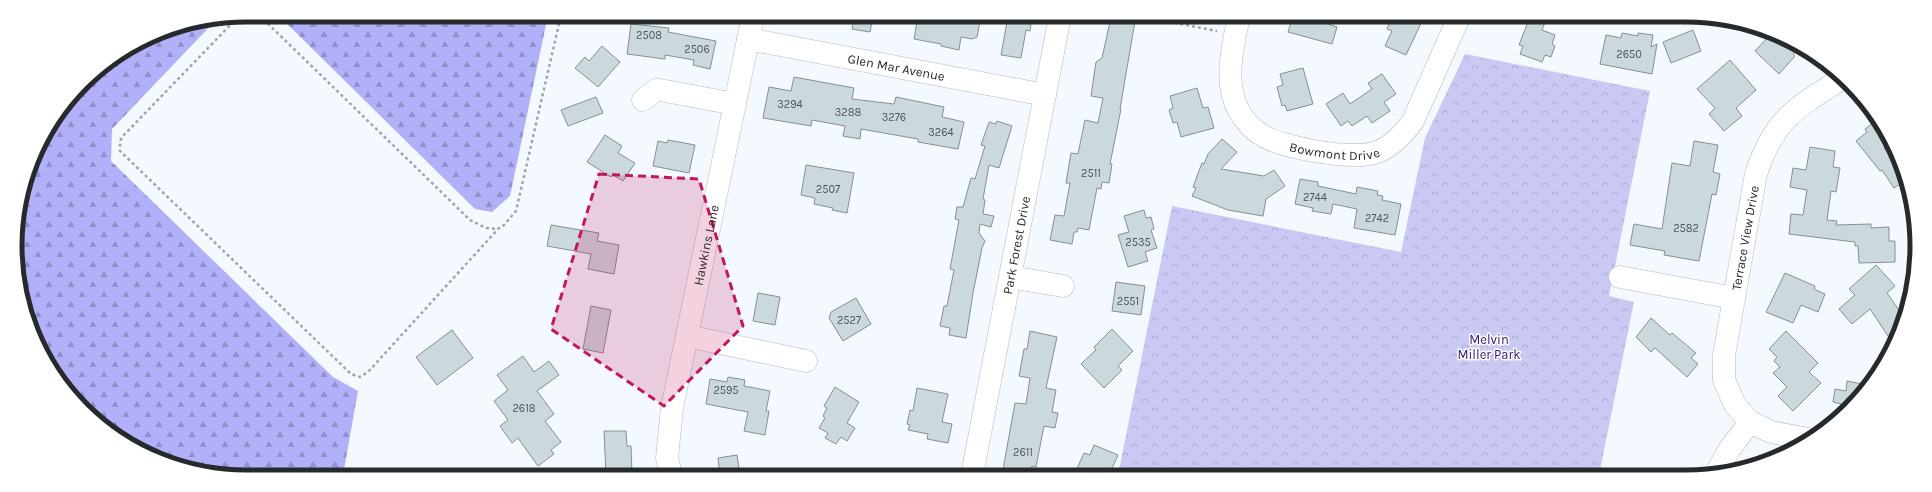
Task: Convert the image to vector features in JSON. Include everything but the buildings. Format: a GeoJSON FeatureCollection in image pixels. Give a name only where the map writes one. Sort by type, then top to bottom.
{"type":"FeatureCollection","features":[{"type":"Feature","properties":{"kind":"street","name":"Hawkins Lane"},"geometry":{"type":"LineString","coordinates":[[670,470],[667,458],[669,433],[687,336],[752,22]]}},
{"type":"Feature","properties":{"kind":"street","name":"Park Forest Drive"},"geometry":{"type":"LineString","coordinates":[[973,470],[1059,22]]}},
{"type":"Feature","properties":{"kind":"street","name":"Bowmont Drive"},"geometry":{"type":"LineString","coordinates":[[1238,22],[1232,59],[1231,78],[1233,97],[1239,111],[1248,124],[1262,135],[1277,142],[1344,156],[1377,152],[1391,144],[1404,133],[1413,121],[1457,22]]}},
{"type":"Feature","properties":{"kind":"street","name":"Glen Mar Avenue"},"geometry":{"type":"LineString","coordinates":[[748,38],[1045,95]]}},
{"type":"Feature","properties":{"kind":"street","name":"Terrace View Drive"},"geometry":{"type":"LineString","coordinates":[[1801,438],[1771,432],[1750,422],[1735,405],[1724,380],[1724,355],[1756,174],[1764,150],[1780,125],[1799,106],[1838,82]]}},
{"type":"Feature","properties":{"kind":"street"},"geometry":{"type":"LineString","coordinates":[[643,100],[652,92],[660,90],[735,104]]}},
{"type":"Feature","properties":{"kind":"street"},"geometry":{"type":"LineString","coordinates":[[1010,276],[1063,286]]}},
{"type":"Feature","properties":{"kind":"street"},"geometry":{"type":"LineString","coordinates":[[1620,277],[1734,298]]}},
{"type":"Feature","properties":{"kind":"street"},"geometry":{"type":"LineString","coordinates":[[687,336],[806,361]]}},
{"type":"Feature","properties":{"kind":"street"},"geometry":{"type":"LineString","coordinates":[[1718,468],[1729,450],[1750,422]]}},
{"type":"Feature","properties":{"kind":"path"},"geometry":{"type":"LineString","coordinates":[[233,22],[123,136],[120,141],[120,151],[351,374],[360,377],[368,372],[498,228],[510,219],[518,206],[559,22]]}},
{"type":"Feature","properties":{"kind":"path"},"geometry":{"type":"LineString","coordinates":[[266,22],[470,220],[486,228],[498,228]]}},
{"type":"Feature","properties":{"kind":"path"},"geometry":{"type":"LineString","coordinates":[[1168,22],[1217,31]]}},
{"type":"Feature","properties":{"kind":"highlighted area"},"geometry":{"type":"Polygon","coordinates":[[[599,174],[699,179],[743,326],[664,406],[551,329],[599,174]]]}},
{"type":"Feature","properties":{"kind":"green space"},"geometry":{"type":"Polygon","coordinates":[[[285,22],[547,22],[510,196],[492,212],[475,209],[285,22]]]}},
{"type":"Feature","properties":{"kind":"green space"},"geometry":{"type":"Polygon","coordinates":[[[211,25],[112,129],[111,161],[333,377],[358,391],[344,470],[231,470],[202,466],[174,458],[134,440],[98,414],[68,382],[45,345],[34,318],[26,290],[22,261],[22,231],[26,202],[34,174],[52,134],[78,98],[110,68],[134,52],[160,39],[202,26],[211,25]]]}},
{"type":"Feature","properties":{"kind":"green space","name":"Melvin Miller Park"},"geometry":{"type":"Polygon","coordinates":[[[1465,54],[1650,91],[1609,296],[1634,302],[1600,470],[1119,470],[1172,206],[1401,252],[1425,138],[1465,54]]]}}]}
